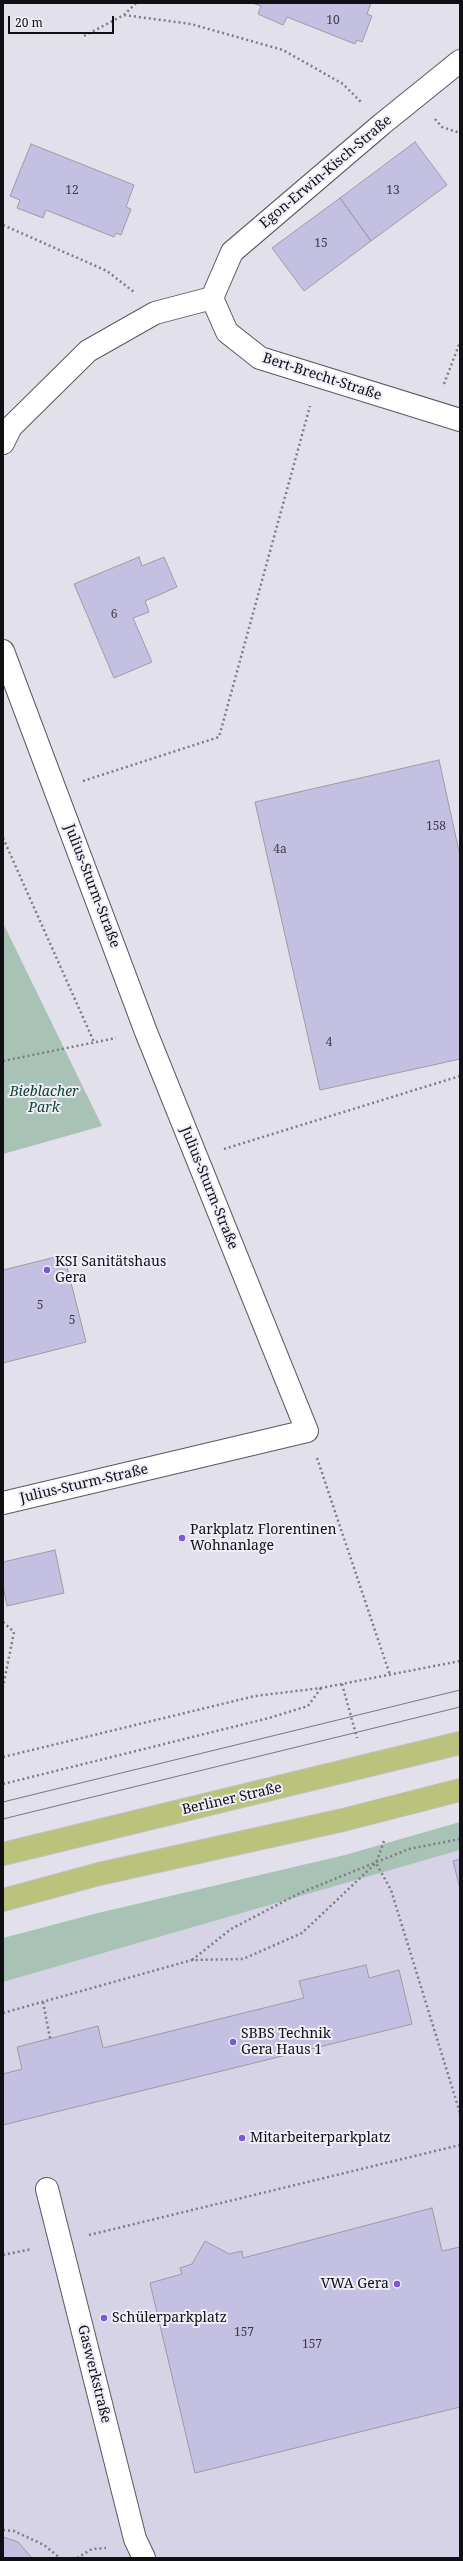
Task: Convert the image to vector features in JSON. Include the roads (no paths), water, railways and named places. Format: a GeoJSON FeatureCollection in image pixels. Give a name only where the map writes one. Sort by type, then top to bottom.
{"type":"FeatureCollection","features":[{"type":"Feature","properties":{"kind":"main road","name":"Berliner Straße"},"geometry":{"type":"LineString","coordinates":[[3,1854],[460,1742]]}},
{"type":"Feature","properties":{"kind":"main road"},"geometry":{"type":"LineString","coordinates":[[3,1900],[99,1874],[344,1820],[460,1790]]}},
{"type":"Feature","properties":{"kind":"street","name":"Egon-Erwin-Kisch-Straße"},"geometry":{"type":"LineString","coordinates":[[212,298],[232,252],[382,124],[460,61]]}},
{"type":"Feature","properties":{"kind":"street"},"geometry":{"type":"LineString","coordinates":[[3,443],[11,427],[88,352],[155,313],[212,298]]}},
{"type":"Feature","properties":{"kind":"street","name":"Bert-Brecht-Straße"},"geometry":{"type":"LineString","coordinates":[[212,298],[227,332],[260,358],[460,420]]}},
{"type":"Feature","properties":{"kind":"street","name":"Julius-Sturm-Straße"},"geometry":{"type":"LineString","coordinates":[[3,651],[146,1032],[307,1431],[3,1503]]}},
{"type":"Feature","properties":{"kind":"street","name":"Gaswerkstraße"},"geometry":{"type":"LineString","coordinates":[[47,2189],[135,2539],[144,2558]]}},
{"type":"Feature","properties":{"kind":"tram line"},"geometry":{"type":"LineString","coordinates":[[3,1802],[460,1690]]}},
{"type":"Feature","properties":{"kind":"tram line"},"geometry":{"type":"LineString","coordinates":[[3,1819],[460,1707]]}},
{"type":"Feature","properties":{"kind":"place","name":"KSI Sanitätshaus Gera"},"geometry":{"type":"Point","coordinates":[47,1270]}},
{"type":"Feature","properties":{"kind":"place","name":"Parkplatz Florentinen Wohnanlage"},"geometry":{"type":"Point","coordinates":[182,1538]}},
{"type":"Feature","properties":{"kind":"place","name":"SBBS Technik Gera Haus 1"},"geometry":{"type":"Point","coordinates":[233,2042]}},
{"type":"Feature","properties":{"kind":"place","name":"Mitarbeiterparkplatz"},"geometry":{"type":"Point","coordinates":[242,2138]}},
{"type":"Feature","properties":{"kind":"place","name":"VWA Gera"},"geometry":{"type":"Point","coordinates":[397,2284]}},
{"type":"Feature","properties":{"kind":"place","name":"Schülerparkplatz"},"geometry":{"type":"Point","coordinates":[104,2318]}},
{"type":"Feature","properties":{"kind":"park label","name":"Bieblacher Park"},"geometry":{"type":"Point","coordinates":[44,1100]}}]}
